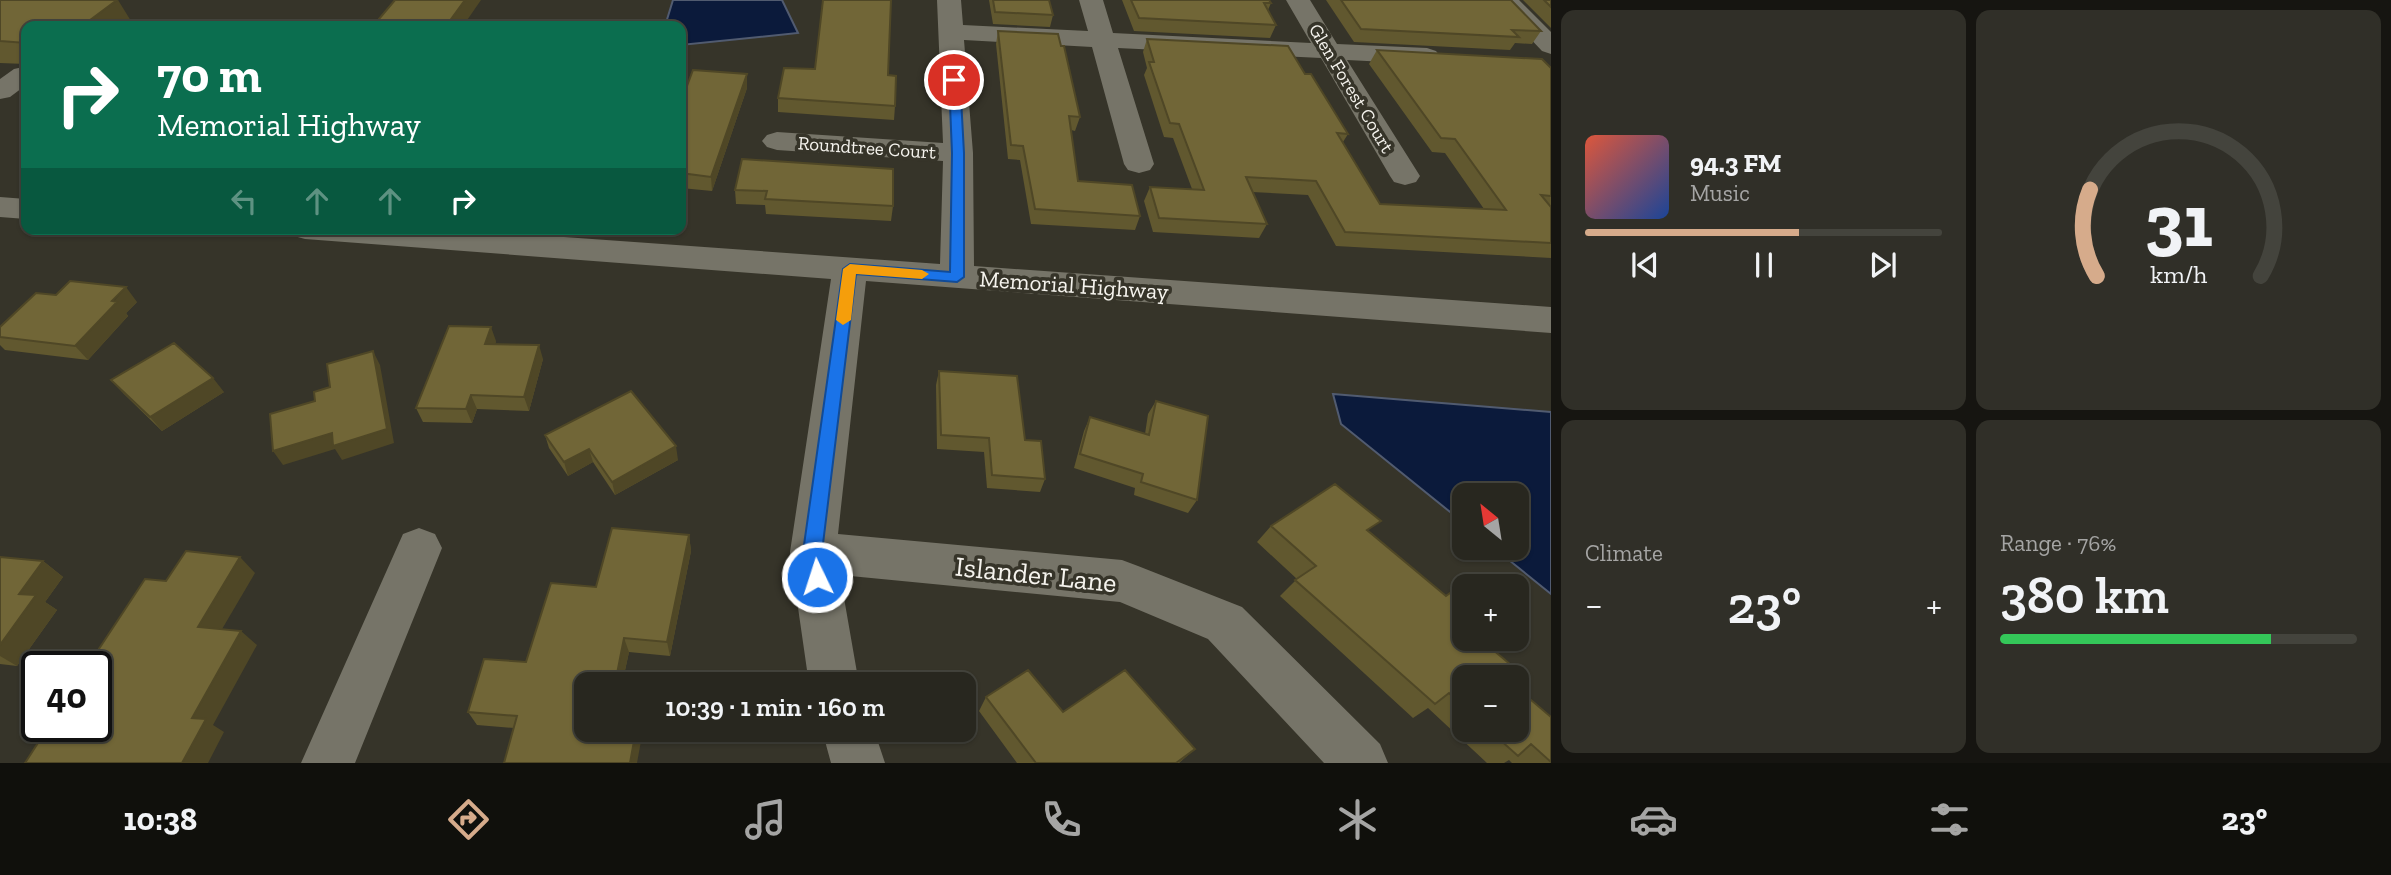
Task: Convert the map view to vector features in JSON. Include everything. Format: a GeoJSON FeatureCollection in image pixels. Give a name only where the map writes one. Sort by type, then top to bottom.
{"type":"FeatureCollection","features":[{"type":"Feature","properties":{"kind":"street"},"geometry":{"type":"LineString","coordinates":[[949,0],[958,153],[957,277]]}},
{"type":"Feature","properties":{"kind":"street"},"geometry":{"type":"LineString","coordinates":[[1091,0],[1139,164]]}},
{"type":"Feature","properties":{"kind":"street","name":"Glen Forest Court"},"geometry":{"type":"LineString","coordinates":[[1298,0],[1405,176]]}},
{"type":"Feature","properties":{"kind":"street"},"geometry":{"type":"LineString","coordinates":[[1506,0],[1546,57]]}},
{"type":"Feature","properties":{"kind":"street"},"geometry":{"type":"LineString","coordinates":[[952,32],[1454,58]]}},
{"type":"Feature","properties":{"kind":"street"},"geometry":{"type":"LineString","coordinates":[[0,74],[21,75]]}},
{"type":"Feature","properties":{"kind":"street"},"geometry":{"type":"LineString","coordinates":[[0,91],[21,76]]}},
{"type":"Feature","properties":{"kind":"street","name":"Roundtree Court"},"geometry":{"type":"LineString","coordinates":[[776,141],[958,153]]}},
{"type":"Feature","properties":{"kind":"street"},"geometry":{"type":"LineString","coordinates":[[0,206],[21,208]]}},
{"type":"Feature","properties":{"kind":"street","name":"Memorial Highway"},"geometry":{"type":"LineString","coordinates":[[391,235],[1551,320]]}},
{"type":"Feature","properties":{"kind":"street"},"geometry":{"type":"LineString","coordinates":[[832,672],[813,552],[850,269]]}},
{"type":"Feature","properties":{"kind":"street"},"geometry":{"type":"LineString","coordinates":[[328,763],[419,548]]}},
{"type":"Feature","properties":{"kind":"street","name":"Islander Lane"},"geometry":{"type":"LineString","coordinates":[[813,552],[1122,581],[1225,623],[1361,763]]}},
{"type":"Feature","properties":{"kind":"street"},"geometry":{"type":"LineString","coordinates":[[852,742],[858,763]]}},
{"type":"Feature","properties":{"kind":"water"},"geometry":{"type":"Polygon","coordinates":[[[673,0],[782,0],[798,33],[686,44],[686,21],[667,21],[673,0]]]}},
{"type":"Feature","properties":{"kind":"water"},"geometry":{"type":"Polygon","coordinates":[[[1333,394],[1551,412],[1551,594],[1509,560],[1530,560],[1530,483],[1452,483],[1452,514],[1341,424],[1333,394]]]}},
{"type":"Feature","properties":{"kind":"building"},"geometry":{"type":"Polygon","coordinates":[[[0,0],[117,0],[89,21],[21,21],[21,43],[0,41],[0,0]]]}},
{"type":"Feature","properties":{"kind":"building"},"geometry":{"type":"Polygon","coordinates":[[[395,0],[465,0],[450,21],[377,21],[395,0]]]}},
{"type":"Feature","properties":{"kind":"building"},"geometry":{"type":"Polygon","coordinates":[[[823,0],[891,0],[888,75],[896,76],[895,106],[778,98],[784,68],[815,69],[823,0]]]}},
{"type":"Feature","properties":{"kind":"building"},"geometry":{"type":"Polygon","coordinates":[[[993,0],[1049,0],[1053,15],[995,12],[993,0]]]}},
{"type":"Feature","properties":{"kind":"building"},"geometry":{"type":"Polygon","coordinates":[[[1131,0],[1269,0],[1271,3],[1264,3],[1276,25],[1139,18],[1131,0]]]}},
{"type":"Feature","properties":{"kind":"building"},"geometry":{"type":"Polygon","coordinates":[[[1341,0],[1511,0],[1541,31],[1512,30],[1519,37],[1361,29],[1341,0]]]}},
{"type":"Feature","properties":{"kind":"building"},"geometry":{"type":"Polygon","coordinates":[[[998,31],[1058,34],[1061,46],[1064,46],[1080,117],[1069,116],[1078,181],[1132,185],[1140,216],[1035,209],[1023,146],[1011,145],[998,31]]]}},
{"type":"Feature","properties":{"kind":"building"},"geometry":{"type":"Polygon","coordinates":[[[1147,39],[1288,46],[1305,74],[1311,74],[1348,134],[1337,133],[1380,204],[1506,210],[1455,139],[1441,138],[1377,50],[1542,59],[1551,68],[1551,196],[1541,195],[1551,207],[1551,243],[1345,232],[1316,181],[1246,177],[1267,224],[1159,218],[1150,187],[1204,190],[1179,124],[1170,123],[1149,62],[1154,62],[1147,39]]]}},
{"type":"Feature","properties":{"kind":"building"},"geometry":{"type":"Polygon","coordinates":[[[693,70],[747,74],[711,177],[686,174],[686,89],[693,70]]]}},
{"type":"Feature","properties":{"kind":"building"},"geometry":{"type":"Polygon","coordinates":[[[742,159],[893,169],[893,206],[765,199],[767,191],[735,190],[742,159]]]}},
{"type":"Feature","properties":{"kind":"building"},"geometry":{"type":"Polygon","coordinates":[[[70,281],[126,287],[112,301],[117,302],[75,346],[0,337],[0,327],[36,293],[56,295],[70,281]]]}},
{"type":"Feature","properties":{"kind":"building"},"geometry":{"type":"Polygon","coordinates":[[[449,326],[491,327],[485,344],[539,345],[524,397],[471,395],[466,409],[416,408],[449,326]]]}},
{"type":"Feature","properties":{"kind":"building"},"geometry":{"type":"Polygon","coordinates":[[[174,343],[213,378],[150,417],[111,380],[174,343]]]}},
{"type":"Feature","properties":{"kind":"building"},"geometry":{"type":"Polygon","coordinates":[[[373,351],[387,429],[333,446],[332,433],[273,451],[270,414],[315,401],[314,392],[330,387],[327,364],[373,351]]]}},
{"type":"Feature","properties":{"kind":"building"},"geometry":{"type":"Polygon","coordinates":[[[939,371],[1017,376],[1025,440],[1041,441],[1045,479],[992,475],[989,438],[941,435],[939,371]]]}},
{"type":"Feature","properties":{"kind":"building"},"geometry":{"type":"Polygon","coordinates":[[[631,391],[676,446],[612,482],[589,449],[564,462],[545,435],[631,391]]]}},
{"type":"Feature","properties":{"kind":"building"},"geometry":{"type":"Polygon","coordinates":[[[1156,401],[1208,416],[1197,500],[1141,482],[1143,474],[1080,454],[1090,417],[1149,435],[1156,401]]]}},
{"type":"Feature","properties":{"kind":"building"},"geometry":{"type":"Polygon","coordinates":[[[1335,484],[1381,521],[1367,530],[1446,596],[1452,592],[1452,651],[1494,651],[1511,665],[1452,665],[1452,696],[1449,693],[1435,704],[1295,580],[1316,566],[1271,526],[1335,484]]]}},
{"type":"Feature","properties":{"kind":"building"},"geometry":{"type":"Polygon","coordinates":[[[612,528],[689,535],[667,642],[624,638],[617,672],[574,672],[574,742],[634,742],[630,763],[504,763],[517,716],[468,712],[484,659],[526,662],[551,583],[596,587],[612,528]]]}},
{"type":"Feature","properties":{"kind":"building"},"geometry":{"type":"Polygon","coordinates":[[[186,551],[240,557],[198,627],[241,631],[192,718],[206,719],[182,763],[25,763],[39,742],[112,742],[112,651],[98,651],[145,579],[166,581],[186,551]]]}},
{"type":"Feature","properties":{"kind":"building"},"geometry":{"type":"Polygon","coordinates":[[[0,557],[43,561],[19,594],[36,595],[0,645],[0,557]]]}},
{"type":"Feature","properties":{"kind":"building"},"geometry":{"type":"Polygon","coordinates":[[[1028,670],[1063,712],[1125,670],[1195,749],[1176,763],[1036,763],[986,697],[1028,670]]]}},
{"type":"Feature","properties":{"kind":"building"},"geometry":{"type":"Polygon","coordinates":[[[1529,698],[1551,717],[1551,762],[1531,744],[1518,756],[1502,742],[1529,742],[1529,698]]]}},
{"type":"Feature","properties":{"kind":"slow traffic"},"geometry":{"type":"LineString","coordinates":[[843,320],[850,269],[922,274]]}},
{"type":"Feature","properties":{"kind":"route"},"geometry":{"type":"LineString","coordinates":[[817,577],[813,552],[850,269],[957,277],[958,153],[954,80]]}}]}
